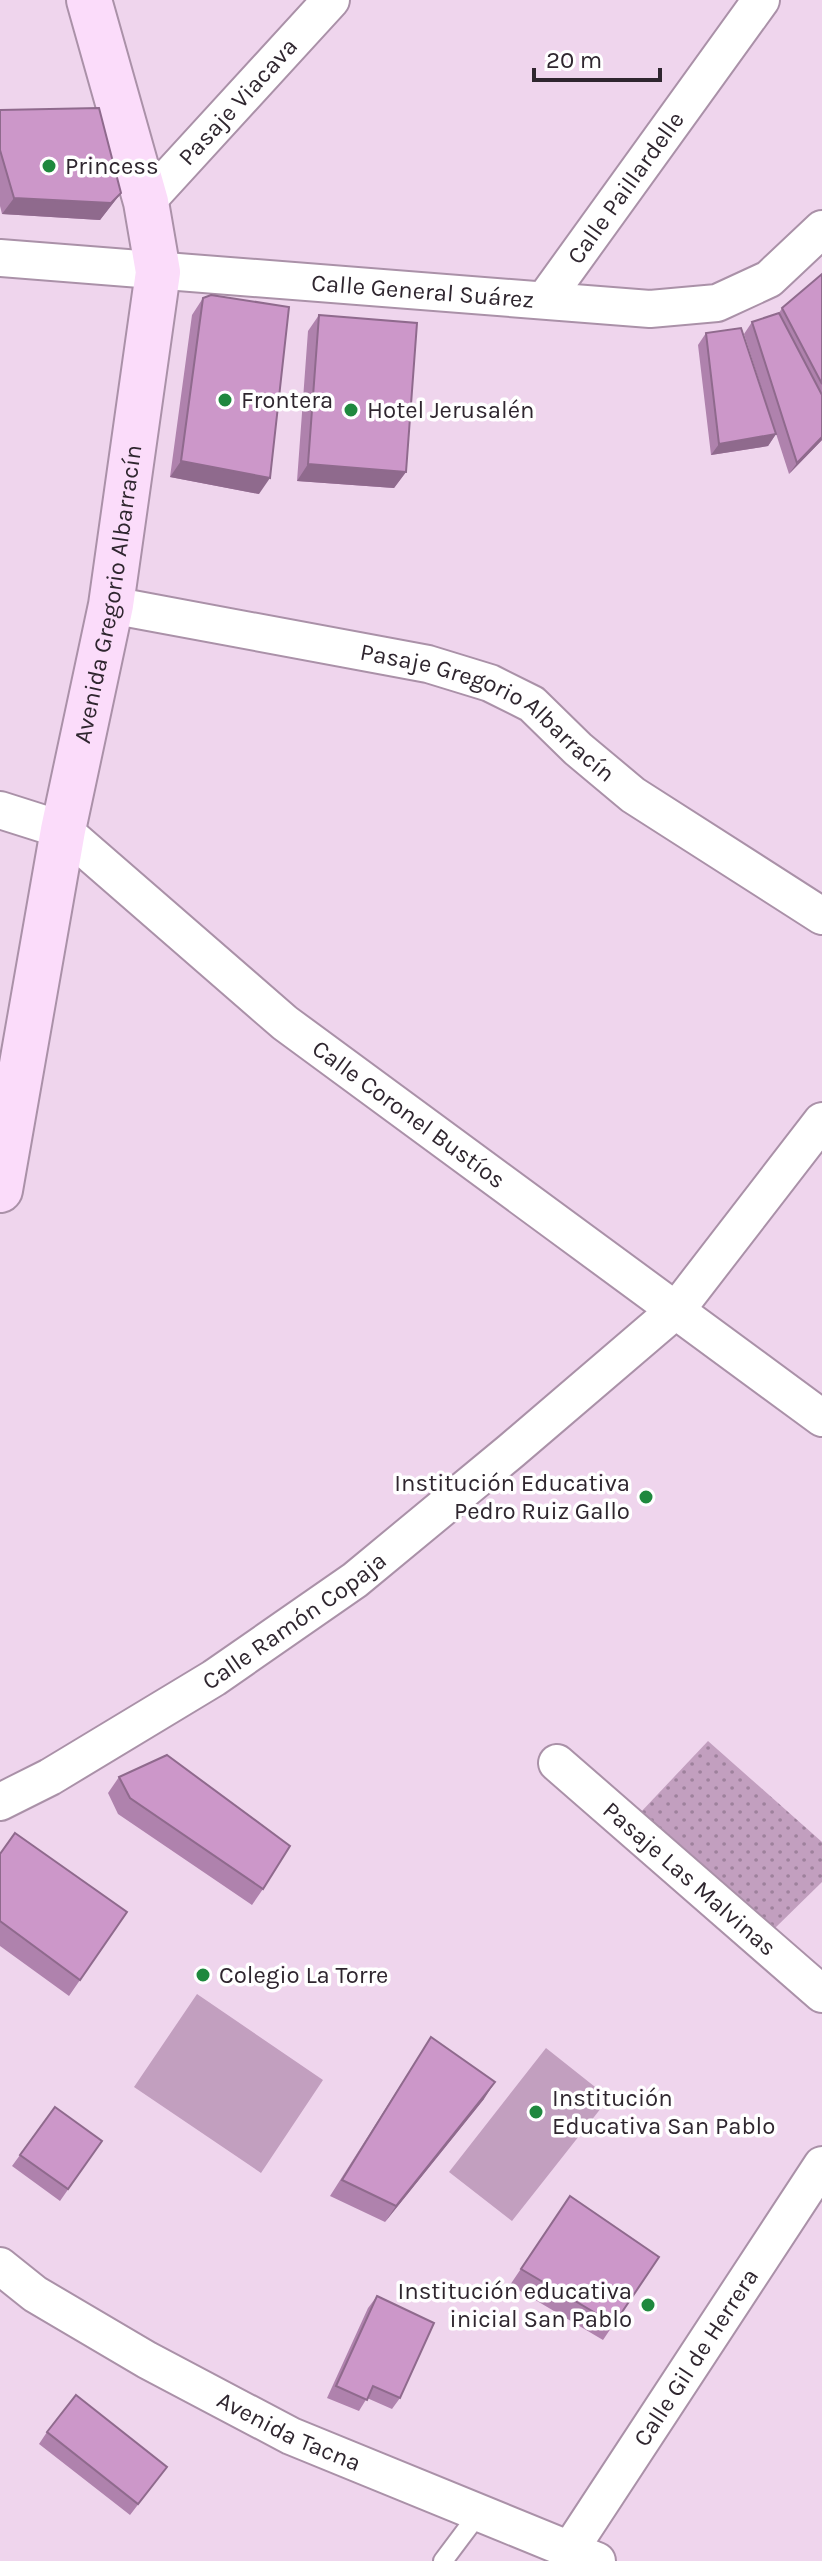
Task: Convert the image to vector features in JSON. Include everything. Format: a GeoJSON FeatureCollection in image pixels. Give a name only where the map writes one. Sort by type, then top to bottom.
{"type":"FeatureCollection","features":[{"type":"Feature","properties":{"kind":"street","name":"Avenida Gregorio Albarracín"},"geometry":{"type":"LineString","coordinates":[[0,1190],[4,1144],[63,830],[111,605],[158,272],[146,202],[89,0]]}},
{"type":"Feature","properties":{"kind":"street","name":"Pasaje Viacava"},"geometry":{"type":"LineString","coordinates":[[146,202],[331,0]]}},
{"type":"Feature","properties":{"kind":"street","name":"Calle Paillardelle"},"geometry":{"type":"LineString","coordinates":[[546,298],[761,0]]}},
{"type":"Feature","properties":{"kind":"street","name":"Calle General Suárez"},"geometry":{"type":"LineString","coordinates":[[0,258],[158,272],[546,298],[650,309],[717,303],[769,279],[822,229]]}},
{"type":"Feature","properties":{"kind":"street","name":"Pasaje Gregorio Albarracín"},"geometry":{"type":"LineString","coordinates":[[111,605],[428,664],[490,683],[532,704],[578,749],[633,795],[822,916]]}},
{"type":"Feature","properties":{"kind":"street","name":"Calle Coronel Bustíos"},"geometry":{"type":"LineString","coordinates":[[0,810],[63,830],[285,1023],[822,1418]]}},
{"type":"Feature","properties":{"kind":"street","name":"Calle Ramón Copaja"},"geometry":{"type":"LineString","coordinates":[[0,1802],[50,1777],[214,1678],[355,1580],[677,1309],[822,1122]]}},
{"type":"Feature","properties":{"kind":"street","name":"Pasaje Las Malvinas"},"geometry":{"type":"LineString","coordinates":[[557,1763],[822,1994]]}},
{"type":"Feature","properties":{"kind":"street","name":"Calle Gil de Herrera"},"geometry":{"type":"LineString","coordinates":[[584,2554],[818,2177]]}},
{"type":"Feature","properties":{"kind":"street","name":"Avenida Tacna"},"geometry":{"type":"LineString","coordinates":[[0,2266],[35,2294],[147,2360],[291,2436],[584,2554]]}},
{"type":"Feature","properties":{"kind":"lane"},"geometry":{"type":"LineString","coordinates":[[443,2561],[479,2513]]}},
{"type":"Feature","properties":{"kind":"shaded area"},"geometry":{"type":"Polygon","coordinates":[[[708,1741],[822,1842],[822,1882],[772,1931],[640,1813],[708,1741]]]}},
{"type":"Feature","properties":{"kind":"shaded area"},"geometry":{"type":"Polygon","coordinates":[[[197,1994],[323,2080],[261,2173],[134,2087],[197,1994]]]}},
{"type":"Feature","properties":{"kind":"shaded area"},"geometry":{"type":"Polygon","coordinates":[[[546,2048],[609,2098],[512,2221],[449,2172],[546,2048]]]}},
{"type":"Feature","properties":{"kind":"building","name":"Princess"},"geometry":{"type":"Polygon","coordinates":[[[99,108],[121,193],[111,203],[14,198],[0,150],[0,110],[99,108]]]}},
{"type":"Feature","properties":{"kind":"building"},"geometry":{"type":"Polygon","coordinates":[[[822,274],[822,384],[782,308],[822,274]]]}},
{"type":"Feature","properties":{"kind":"building","name":"Frontera"},"geometry":{"type":"Polygon","coordinates":[[[211,295],[289,307],[270,478],[181,461],[203,298],[211,295]]]}},
{"type":"Feature","properties":{"kind":"building"},"geometry":{"type":"Polygon","coordinates":[[[779,313],[822,395],[822,437],[797,463],[752,322],[779,313]]]}},
{"type":"Feature","properties":{"kind":"building","name":"Hotel Jerusalén"},"geometry":{"type":"Polygon","coordinates":[[[319,315],[417,323],[406,472],[308,464],[319,315]]]}},
{"type":"Feature","properties":{"kind":"building"},"geometry":{"type":"Polygon","coordinates":[[[741,328],[776,434],[719,444],[706,333],[741,328]]]}},
{"type":"Feature","properties":{"kind":"building"},"geometry":{"type":"Polygon","coordinates":[[[167,1755],[290,1846],[263,1889],[130,1798],[119,1777],[167,1755]]]}},
{"type":"Feature","properties":{"kind":"building"},"geometry":{"type":"Polygon","coordinates":[[[15,1833],[127,1912],[80,1980],[0,1921],[0,1854],[15,1833]]]}},
{"type":"Feature","properties":{"kind":"building"},"geometry":{"type":"Polygon","coordinates":[[[431,2037],[495,2082],[396,2206],[342,2180],[431,2037]]]}},
{"type":"Feature","properties":{"kind":"building"},"geometry":{"type":"Polygon","coordinates":[[[55,2107],[102,2141],[68,2189],[20,2155],[55,2107]]]}},
{"type":"Feature","properties":{"kind":"building"},"geometry":{"type":"Polygon","coordinates":[[[570,2196],[659,2257],[614,2324],[521,2269],[570,2196]]]}},
{"type":"Feature","properties":{"kind":"building"},"geometry":{"type":"Polygon","coordinates":[[[377,2296],[434,2323],[400,2398],[373,2386],[367,2400],[336,2386],[377,2296]]]}},
{"type":"Feature","properties":{"kind":"building"},"geometry":{"type":"Polygon","coordinates":[[[76,2395],[167,2467],[138,2504],[47,2432],[76,2395]]]}},
{"type":"Feature","properties":{"kind":"place","name":"Princess"},"geometry":{"type":"Point","coordinates":[49,166]}},
{"type":"Feature","properties":{"kind":"place","name":"Frontera"},"geometry":{"type":"Point","coordinates":[225,400]}},
{"type":"Feature","properties":{"kind":"place","name":"Hotel Jerusalén"},"geometry":{"type":"Point","coordinates":[351,410]}},
{"type":"Feature","properties":{"kind":"place","name":"Institución Educativa Pedro Ruiz Gallo"},"geometry":{"type":"Point","coordinates":[646,1497]}},
{"type":"Feature","properties":{"kind":"place","name":"Colegio La Torre"},"geometry":{"type":"Point","coordinates":[203,1975]}},
{"type":"Feature","properties":{"kind":"place","name":"Institución Educativa San Pablo"},"geometry":{"type":"Point","coordinates":[536,2112]}},
{"type":"Feature","properties":{"kind":"place","name":"Institución educativa inicial San Pablo"},"geometry":{"type":"Point","coordinates":[648,2305]}}]}
